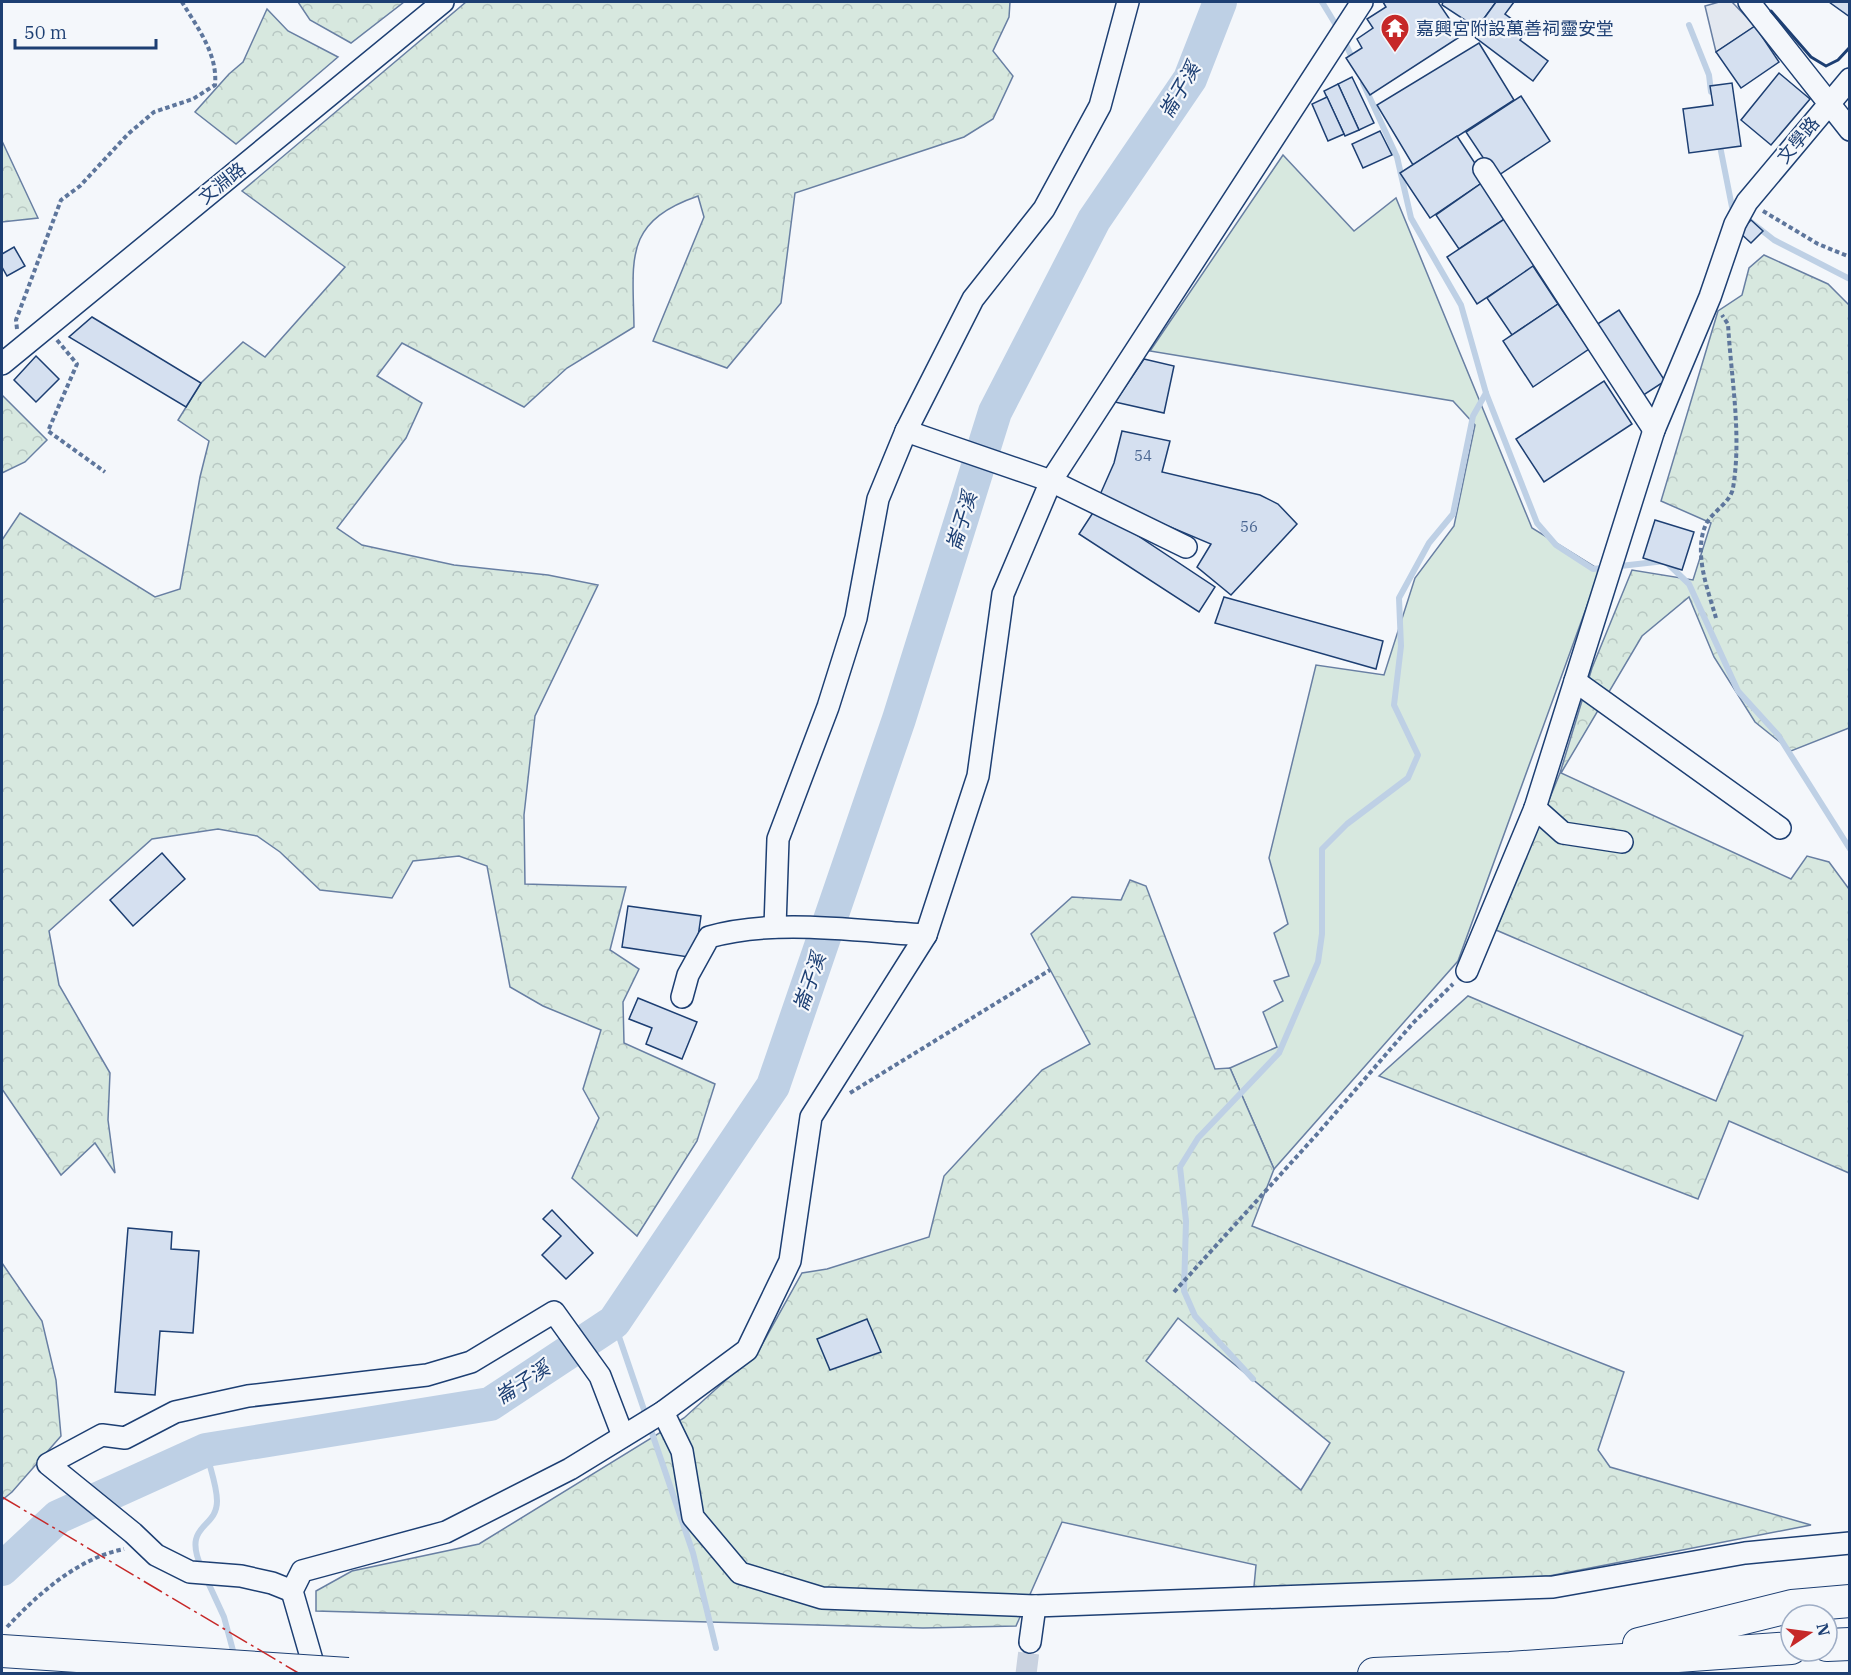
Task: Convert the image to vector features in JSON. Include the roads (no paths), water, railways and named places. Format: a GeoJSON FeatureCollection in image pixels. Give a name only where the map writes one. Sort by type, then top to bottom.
{"type":"FeatureCollection","features":[{"type":"Feature","properties":{"kind":"highway"},"geometry":{"type":"LineString","coordinates":[[1552,1665],[1792,1606],[1850,1601]]}},
{"type":"Feature","properties":{"kind":"highway"},"geometry":{"type":"LineString","coordinates":[[1374,1674],[1552,1665],[1779,1649]]}},
{"type":"Feature","properties":{"kind":"highway"},"geometry":{"type":"LineString","coordinates":[[2,1651],[348,1674]]}},
{"type":"Feature","properties":{"kind":"street","name":"文淵路"},"geometry":{"type":"LineString","coordinates":[[2,364],[45,326],[442,2]]}},
{"type":"Feature","properties":{"kind":"street"},"geometry":{"type":"LineString","coordinates":[[775,927],[778,839],[828,707],[849,641],[878,499],[906,431],[973,299],[1044,209],[1100,106],[1128,2]]}},
{"type":"Feature","properties":{"kind":"street"},"geometry":{"type":"LineString","coordinates":[[316,1674],[292,1591],[302,1571],[446,1532],[570,1469],[663,1412],[747,1350],[790,1261],[811,1117],[926,935],[978,776],[1003,594],[1051,481],[1362,2]]}},
{"type":"Feature","properties":{"kind":"street"},"geometry":{"type":"LineString","coordinates":[[1749,2],[1850,130]]}},
{"type":"Feature","properties":{"kind":"street","name":"文學路"},"geometry":{"type":"LineString","coordinates":[[1467,971],[1535,808],[1654,430],[1710,297],[1735,224],[1747,202],[1850,79]]}},
{"type":"Feature","properties":{"kind":"street"},"geometry":{"type":"LineString","coordinates":[[1484,169],[1654,430]]}},
{"type":"Feature","properties":{"kind":"street"},"geometry":{"type":"LineString","coordinates":[[906,431],[947,443],[1051,481],[1186,547]]}},
{"type":"Feature","properties":{"kind":"street"},"geometry":{"type":"LineString","coordinates":[[1575,681],[1780,828]]}},
{"type":"Feature","properties":{"kind":"street"},"geometry":{"type":"LineString","coordinates":[[1535,808],[1563,833],[1622,842]]}},
{"type":"Feature","properties":{"kind":"street"},"geometry":{"type":"LineString","coordinates":[[682,997],[688,975],[709,937],[738,929],[775,927],[926,935]]}},
{"type":"Feature","properties":{"kind":"street"},"geometry":{"type":"LineString","coordinates":[[292,1591],[241,1576],[190,1572],[156,1555],[48,1464],[102,1435],[125,1438],[175,1412],[248,1396],[427,1375],[471,1362],[554,1312],[600,1376],[623,1436]]}},
{"type":"Feature","properties":{"kind":"street"},"geometry":{"type":"LineString","coordinates":[[663,1412],[682,1451],[693,1517],[740,1573],[822,1598],[1035,1606],[1553,1587],[1745,1553],[1850,1543]]}},
{"type":"Feature","properties":{"kind":"street"},"geometry":{"type":"LineString","coordinates":[[1030,1642],[1035,1606]]}},
{"type":"Feature","properties":{"kind":"waterway","name":"崙子溪"},"geometry":{"type":"LineString","coordinates":[[2,1569],[58,1517],[206,1450],[490,1404],[614,1322],[773,1086],[899,719],[995,412],[1094,220],[1190,79],[1220,2]]}},
{"type":"Feature","properties":{"kind":"waterway"},"geometry":{"type":"LineString","coordinates":[[1322,2],[1339,30]]}},
{"type":"Feature","properties":{"kind":"waterway"},"geometry":{"type":"LineString","coordinates":[[1689,25],[1709,75],[1711,92]]}},
{"type":"Feature","properties":{"kind":"waterway"},"geometry":{"type":"LineString","coordinates":[[1344,40],[1353,60]]}},
{"type":"Feature","properties":{"kind":"waterway"},"geometry":{"type":"LineString","coordinates":[[1363,83],[1397,157],[1411,218],[1461,305],[1486,393],[1537,523],[1556,545],[1593,569],[1665,561],[1689,584],[1738,691],[1778,735],[1850,849]]}},
{"type":"Feature","properties":{"kind":"waterway"},"geometry":{"type":"LineString","coordinates":[[1719,141],[1732,207],[1774,240],[1850,279]]}},
{"type":"Feature","properties":{"kind":"waterway"},"geometry":{"type":"LineString","coordinates":[[1253,1379],[1195,1316],[1184,1291],[1186,1221],[1180,1167],[1198,1138],[1279,1053],[1318,962],[1322,934],[1322,849],[1347,824],[1408,778],[1418,755],[1394,705],[1401,646],[1399,598],[1429,543],[1453,514],[1473,416],[1486,393]]}},
{"type":"Feature","properties":{"kind":"waterway"},"geometry":{"type":"LineString","coordinates":[[614,1322],[693,1553],[716,1648]]}},
{"type":"Feature","properties":{"kind":"waterway"},"geometry":{"type":"LineString","coordinates":[[202,1569],[195,1543],[198,1535],[212,1517],[217,1501],[206,1450]]}},
{"type":"Feature","properties":{"kind":"waterway"},"geometry":{"type":"LineString","coordinates":[[206,1578],[224,1617],[235,1658]]}},
{"type":"Feature","properties":{"kind":"tunnel"},"geometry":{"type":"LineString","coordinates":[[1026,1674],[1030,1642]]}},
{"type":"Feature","properties":{"kind":"place","name":"嘉興宮附設萬善祠靈安堂"},"geometry":{"type":"Point","coordinates":[1395,54]}}]}
